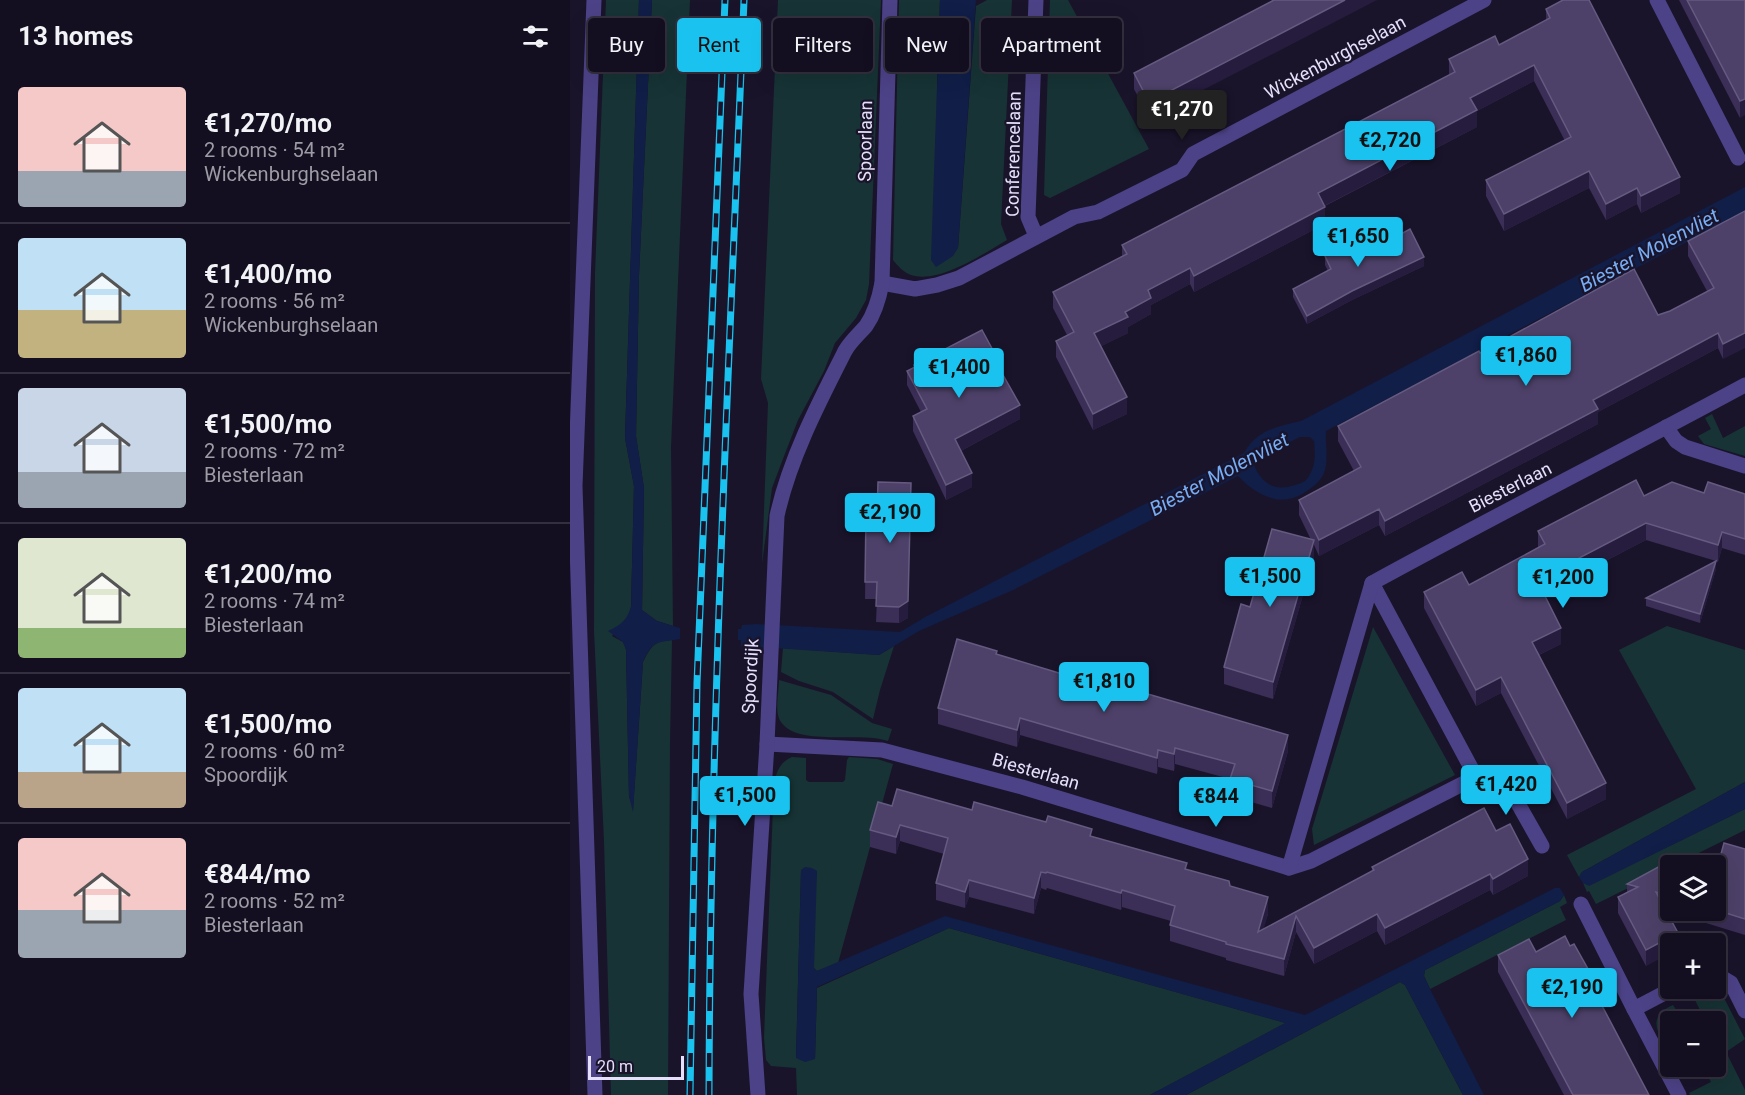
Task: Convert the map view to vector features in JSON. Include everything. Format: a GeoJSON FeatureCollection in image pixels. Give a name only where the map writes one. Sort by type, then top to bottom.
{"type":"FeatureCollection","features":[{"type":"Feature","properties":{"kind":"street"},"geometry":{"type":"LineString","coordinates":[[594,0],[572,486],[595,1095]]}},
{"type":"Feature","properties":{"kind":"street","name":"Spoorlaan"},"geometry":{"type":"LineString","coordinates":[[882,284],[890,0]]}},
{"type":"Feature","properties":{"kind":"street","name":"Conferencelaan"},"geometry":{"type":"LineString","coordinates":[[1036,0],[1028,218],[1036,236]]}},
{"type":"Feature","properties":{"kind":"street","name":"Wickenburghselaan"},"geometry":{"type":"LineString","coordinates":[[882,284],[915,289],[959,278],[1074,216],[1098,212],[1182,170],[1192,154],[1484,0]]}},
{"type":"Feature","properties":{"kind":"street"},"geometry":{"type":"LineString","coordinates":[[1657,0],[1738,158]]}},
{"type":"Feature","properties":{"kind":"street","name":"Spoordijk"},"geometry":{"type":"LineString","coordinates":[[758,1095],[751,994],[767,744],[777,516],[782,491],[810,424],[847,348],[867,324],[878,303],[882,284]]}},
{"type":"Feature","properties":{"kind":"street","name":"Biesterlaan"},"geometry":{"type":"LineString","coordinates":[[1372,584],[1499,513],[1745,385]]}},
{"type":"Feature","properties":{"kind":"street"},"geometry":{"type":"LineString","coordinates":[[1666,428],[1676,441],[1685,447],[1745,466]]}},
{"type":"Feature","properties":{"kind":"street"},"geometry":{"type":"LineString","coordinates":[[1372,584],[1476,777]]}},
{"type":"Feature","properties":{"kind":"street"},"geometry":{"type":"LineString","coordinates":[[1289,868],[1372,584]]}},
{"type":"Feature","properties":{"kind":"street","name":"Biesterlaan"},"geometry":{"type":"LineString","coordinates":[[767,744],[882,750],[1022,786],[1289,868]]}},
{"type":"Feature","properties":{"kind":"street"},"geometry":{"type":"LineString","coordinates":[[1289,868],[1311,861],[1476,777],[1503,777],[1542,846]]}},
{"type":"Feature","properties":{"kind":"street"},"geometry":{"type":"LineString","coordinates":[[1581,904],[1679,1095]]}},
{"type":"Feature","properties":{"kind":"street"},"geometry":{"type":"LineString","coordinates":[[1726,980],[1731,983],[1745,1011]]}},
{"type":"Feature","properties":{"kind":"street"},"geometry":{"type":"LineString","coordinates":[[1634,1009],[1660,995]]}},
{"type":"Feature","properties":{"kind":"green space"},"geometry":{"type":"Polygon","coordinates":[[[606,0],[639,0],[638,18],[605,18],[606,0]]]}},
{"type":"Feature","properties":{"kind":"green space"},"geometry":{"type":"Polygon","coordinates":[[[652,0],[690,0],[689,18],[677,18],[677,72],[687,72],[671,447],[673,626],[657,621],[642,610],[644,488],[636,436],[639,275],[649,72],[665,72],[665,18],[651,18],[652,0]]]}},
{"type":"Feature","properties":{"kind":"green space"},"geometry":{"type":"Polygon","coordinates":[[[778,0],[881,0],[869,284],[866,300],[856,318],[835,343],[824,371],[798,420],[772,488],[762,564],[768,403],[761,379],[775,72],[873,72],[873,18],[777,18],[778,0]]]}},
{"type":"Feature","properties":{"kind":"green space"},"geometry":{"type":"Polygon","coordinates":[[[899,0],[940,0],[939,18],[899,18],[899,0]]]}},
{"type":"Feature","properties":{"kind":"green space"},"geometry":{"type":"Polygon","coordinates":[[[987,0],[1012,0],[1011,18],[981,18],[981,72],[1008,72],[1001,224],[1007,240],[973,260],[947,272],[934,275],[922,277],[908,274],[893,260],[897,72],[937,72],[958,248],[976,6],[987,0]]]}},
{"type":"Feature","properties":{"kind":"green space"},"geometry":{"type":"Polygon","coordinates":[[[1050,0],[1068,0],[1078,18],[1049,18],[1050,0]]]}},
{"type":"Feature","properties":{"kind":"green space"},"geometry":{"type":"Polygon","coordinates":[[[603,72],[637,72],[625,438],[634,486],[631,607],[628,617],[612,636],[623,642],[626,649],[629,796],[633,809],[643,662],[654,645],[661,641],[672,640],[668,1095],[611,1095],[604,841],[594,631],[595,273],[603,72]]]}},
{"type":"Feature","properties":{"kind":"green space"},"geometry":{"type":"Polygon","coordinates":[[[1048,72],[1107,72],[1149,149],[1050,198],[1044,195],[1048,72]]]}},
{"type":"Feature","properties":{"kind":"green space"},"geometry":{"type":"Polygon","coordinates":[[[1712,414],[1723,438],[1745,426],[1745,456],[1704,444],[1698,436],[1711,429],[1705,418],[1712,414]]]}},
{"type":"Feature","properties":{"kind":"green space"},"geometry":{"type":"Polygon","coordinates":[[[1667,626],[1745,650],[1745,782],[1582,872],[1579,877],[1567,855],[1696,789],[1619,650],[1667,626]]]}},
{"type":"Feature","properties":{"kind":"green space"},"geometry":{"type":"Polygon","coordinates":[[[1373,627],[1455,775],[1314,845],[1312,829],[1373,627]]]}},
{"type":"Feature","properties":{"kind":"green space"},"geometry":{"type":"Polygon","coordinates":[[[894,646],[873,719],[833,692],[799,681],[781,672],[783,648],[879,655],[894,646]]]}},
{"type":"Feature","properties":{"kind":"green space"},"geometry":{"type":"Polygon","coordinates":[[[779,680],[831,695],[872,723],[892,729],[888,741],[862,737],[815,736],[789,730],[781,722],[778,713],[779,680]]]}},
{"type":"Feature","properties":{"kind":"green space"},"geometry":{"type":"Polygon","coordinates":[[[792,757],[806,758],[806,780],[809,782],[843,782],[849,757],[877,759],[893,764],[838,963],[817,971],[814,968],[801,871],[796,1058],[815,1059],[817,988],[949,928],[1286,1023],[1150,1095],[797,1095],[796,1068],[771,1066],[766,1060],[764,1038],[774,781],[782,764],[792,757]]]}},
{"type":"Feature","properties":{"kind":"green space"},"geometry":{"type":"Polygon","coordinates":[[[1745,809],[1745,830],[1695,855],[1660,855],[1660,872],[1596,904],[1583,883],[1589,885],[1745,809]]]}},
{"type":"Feature","properties":{"kind":"green space"},"geometry":{"type":"Polygon","coordinates":[[[1564,895],[1567,903],[1560,907],[1566,920],[1430,989],[1424,976],[1425,970],[1560,901],[1564,895]]]}},
{"type":"Feature","properties":{"kind":"green space"},"geometry":{"type":"Polygon","coordinates":[[[1400,982],[1405,985],[1463,1095],[1186,1095],[1400,982]]]}},
{"type":"Feature","properties":{"kind":"green space"},"geometry":{"type":"Polygon","coordinates":[[[1694,999],[1725,999],[1745,1039],[1726,1052],[1726,1011],[1700,1011],[1694,999]]]}},
{"type":"Feature","properties":{"kind":"green space"},"geometry":{"type":"Polygon","coordinates":[[[1673,1005],[1677,1011],[1664,1011],[1673,1005]]]}},
{"type":"Feature","properties":{"kind":"green space"},"geometry":{"type":"Polygon","coordinates":[[[1660,1014],[1660,1035],[1656,1025],[1660,1014]]]}},
{"type":"Feature","properties":{"kind":"green space"},"geometry":{"type":"Polygon","coordinates":[[[1726,1052],[1745,1090],[1745,1095],[1690,1095],[1689,1093],[1711,1082],[1708,1077],[1726,1077],[1726,1052]]]}},
{"type":"Feature","properties":{"kind":"water"},"geometry":{"type":"Polygon","coordinates":[[[639,0],[652,0],[651,18],[638,18],[639,0]]]}},
{"type":"Feature","properties":{"kind":"water"},"geometry":{"type":"Polygon","coordinates":[[[940,0],[976,0],[958,248],[953,256],[936,267],[931,260],[938,72],[969,72],[969,18],[939,18],[940,0]]]}},
{"type":"Feature","properties":{"kind":"water"},"geometry":{"type":"Polygon","coordinates":[[[637,72],[649,72],[639,275],[636,436],[644,488],[642,610],[657,621],[680,628],[680,639],[657,643],[650,649],[643,662],[633,812],[629,796],[626,650],[623,642],[608,631],[623,622],[631,607],[634,486],[625,438],[637,72]]]}},
{"type":"Feature","properties":{"kind":"water","name":"Biester Molenvliet"},"geometry":{"type":"Polygon","coordinates":[[[1745,187],[1745,212],[1326,431],[1327,458],[1324,473],[1313,487],[1304,493],[1286,499],[1269,497],[1260,494],[1238,476],[1011,591],[919,631],[879,655],[741,646],[741,640],[738,640],[738,629],[741,629],[742,625],[757,624],[900,632],[1244,453],[1255,439],[1269,430],[1301,421],[1745,187]],[[1300,437],[1262,456],[1254,465],[1265,482],[1281,488],[1306,480],[1315,458],[1314,441],[1310,437],[1300,437]]]}},
{"type":"Feature","properties":{"kind":"water"},"geometry":{"type":"Polygon","coordinates":[[[1745,782],[1745,809],[1589,886],[1579,877],[1582,872],[1745,782]]]}},
{"type":"Feature","properties":{"kind":"water"},"geometry":{"type":"Polygon","coordinates":[[[805,867],[817,871],[814,968],[817,971],[945,916],[1305,1015],[1555,888],[1560,888],[1564,895],[1560,901],[1425,970],[1424,976],[1430,989],[1484,1095],[1463,1095],[1405,985],[1400,982],[1186,1095],[1150,1095],[1285,1023],[949,928],[817,987],[815,1059],[805,1062],[796,1058],[801,870],[805,867]]]}},
{"type":"Feature","properties":{"kind":"building"},"geometry":{"type":"Polygon","coordinates":[[[1274,0],[1345,0],[1149,102],[1134,73],[1274,0]]]}},
{"type":"Feature","properties":{"kind":"building"},"geometry":{"type":"Polygon","coordinates":[[[1563,0],[1589,0],[1680,177],[1641,196],[1637,188],[1606,204],[1589,171],[1504,214],[1486,180],[1571,137],[1534,65],[1470,98],[1477,110],[1318,193],[1325,207],[1194,276],[1190,268],[1148,290],[1151,298],[1125,312],[1128,317],[1094,333],[1127,397],[1093,414],[1056,341],[1074,332],[1053,292],[1127,254],[1122,245],[1455,72],[1449,59],[1495,36],[1499,45],[1550,18],[1546,9],[1563,0]]]}},
{"type":"Feature","properties":{"kind":"building"},"geometry":{"type":"Polygon","coordinates":[[[1687,0],[1745,0],[1745,99],[1740,101],[1687,0]]]}},
{"type":"Feature","properties":{"kind":"building"},"geometry":{"type":"Polygon","coordinates":[[[1745,211],[1745,333],[1723,344],[1718,333],[1593,400],[1598,409],[1385,521],[1379,509],[1319,540],[1299,500],[1361,467],[1338,426],[1479,351],[1480,353],[1634,269],[1658,315],[1714,288],[1688,241],[1745,211]]]}},
{"type":"Feature","properties":{"kind":"building"},"geometry":{"type":"Polygon","coordinates":[[[1384,227],[1390,240],[1410,229],[1424,257],[1352,291],[1307,316],[1293,289],[1331,269],[1325,256],[1384,227]]]}},
{"type":"Feature","properties":{"kind":"building"},"geometry":{"type":"Polygon","coordinates":[[[982,330],[1001,365],[998,366],[1020,405],[955,439],[972,473],[946,485],[913,416],[927,409],[907,371],[915,367],[914,365],[982,330]]]}},
{"type":"Feature","properties":{"kind":"building"},"geometry":{"type":"Polygon","coordinates":[[[1636,480],[1644,496],[1672,482],[1704,493],[1708,482],[1745,494],[1745,539],[1722,532],[1718,545],[1646,523],[1537,580],[1561,628],[1532,642],[1606,783],[1567,803],[1501,677],[1476,690],[1424,592],[1462,572],[1469,585],[1545,544],[1538,531],[1636,480]]]}},
{"type":"Feature","properties":{"kind":"building"},"geometry":{"type":"Polygon","coordinates":[[[878,482],[911,483],[908,601],[899,607],[876,606],[877,582],[865,582],[866,516],[877,516],[878,482]]]}},
{"type":"Feature","properties":{"kind":"building"},"geometry":{"type":"Polygon","coordinates":[[[1272,529],[1314,540],[1273,682],[1224,667],[1241,604],[1250,607],[1272,529]]]}},
{"type":"Feature","properties":{"kind":"building"},"geometry":{"type":"Polygon","coordinates":[[[1716,561],[1700,614],[1646,598],[1716,561]]]}},
{"type":"Feature","properties":{"kind":"building"},"geometry":{"type":"Polygon","coordinates":[[[957,639],[997,651],[996,654],[1092,683],[1093,678],[1288,735],[1272,791],[1230,779],[1235,764],[1175,748],[1174,754],[1158,750],[1157,758],[1020,718],[1017,730],[938,708],[957,639]]]}},
{"type":"Feature","properties":{"kind":"building"},"geometry":{"type":"Polygon","coordinates":[[[897,789],[972,810],[974,802],[1046,822],[1048,816],[1092,829],[1090,836],[1187,863],[1185,869],[1229,881],[1230,886],[1268,897],[1258,932],[1374,870],[1372,867],[1484,808],[1496,831],[1510,824],[1528,859],[1493,879],[1490,874],[1385,928],[1377,914],[1314,948],[1296,916],[1284,959],[1226,944],[1226,942],[1170,925],[1175,906],[1122,890],[1121,893],[1047,872],[1041,872],[1034,898],[969,880],[965,892],[936,883],[948,838],[900,825],[896,837],[870,830],[878,802],[892,806],[897,789]]]}},
{"type":"Feature","properties":{"kind":"building"},"geometry":{"type":"Polygon","coordinates":[[[1724,843],[1745,849],[1745,919],[1726,913],[1726,855],[1721,855],[1724,843]]]}},
{"type":"Feature","properties":{"kind":"building"},"geometry":{"type":"Polygon","coordinates":[[[1660,866],[1660,893],[1656,892],[1660,899],[1660,921],[1672,921],[1678,933],[1660,933],[1660,943],[1646,950],[1618,897],[1638,887],[1627,884],[1660,866]]]}},
{"type":"Feature","properties":{"kind":"building"},"geometry":{"type":"Polygon","coordinates":[[[1565,936],[1570,946],[1574,944],[1592,976],[1588,979],[1649,1095],[1573,1095],[1498,955],[1529,939],[1536,952],[1565,936]]]}},
{"type":"Feature","properties":{"kind":"railway"},"geometry":{"type":"LineString","coordinates":[[690,1095],[697,683],[725,0]]}},
{"type":"Feature","properties":{"kind":"railway"},"geometry":{"type":"LineString","coordinates":[[709,1095],[717,684],[744,0]]}}]}
